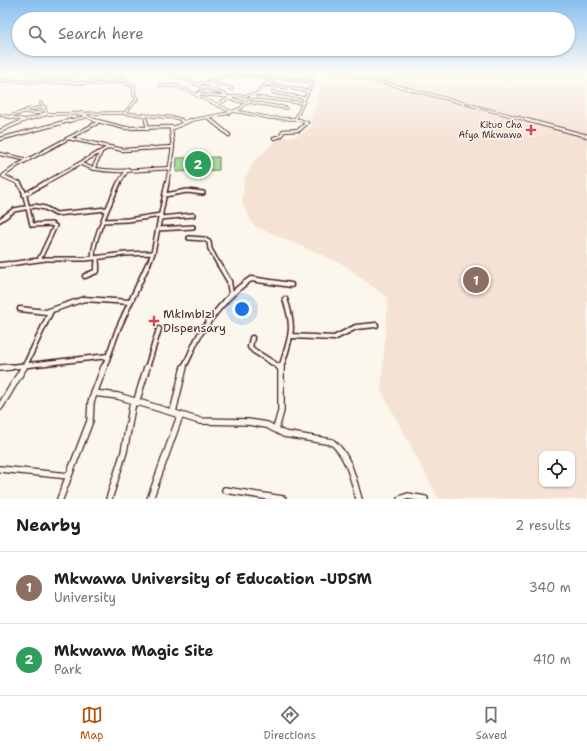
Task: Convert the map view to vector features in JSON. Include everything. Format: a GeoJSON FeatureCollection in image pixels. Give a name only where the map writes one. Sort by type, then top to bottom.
{"type":"FeatureCollection","features":[{"type":"Feature","properties":{"kind":"street"},"geometry":{"type":"LineString","coordinates":[[125,113],[137,98],[134,95]]}},
{"type":"Feature","properties":{"kind":"street"},"geometry":{"type":"LineString","coordinates":[[199,95],[218,104],[221,108],[234,112],[270,118],[294,119],[307,123],[300,129],[282,131],[281,135],[274,138]]}},
{"type":"Feature","properties":{"kind":"street"},"geometry":{"type":"LineString","coordinates":[[206,95],[286,108]]}},
{"type":"Feature","properties":{"kind":"street"},"geometry":{"type":"LineString","coordinates":[[222,95],[228,98]]}},
{"type":"Feature","properties":{"kind":"street"},"geometry":{"type":"LineString","coordinates":[[287,95],[304,98],[298,116],[294,119]]}},
{"type":"Feature","properties":{"kind":"street"},"geometry":{"type":"LineString","coordinates":[[430,95],[587,136]]}},
{"type":"Feature","properties":{"kind":"street"},"geometry":{"type":"LineString","coordinates":[[81,114],[96,123],[148,129],[172,127],[183,122],[234,112],[254,96]]}},
{"type":"Feature","properties":{"kind":"street"},"geometry":{"type":"LineString","coordinates":[[218,104],[232,97],[254,96],[303,103]]}},
{"type":"Feature","properties":{"kind":"street"},"geometry":{"type":"LineString","coordinates":[[41,103],[49,114]]}},
{"type":"Feature","properties":{"kind":"street"},"geometry":{"type":"LineString","coordinates":[[0,119],[21,112],[45,107]]}},
{"type":"Feature","properties":{"kind":"street"},"geometry":{"type":"LineString","coordinates":[[21,112],[49,114],[125,113],[177,118],[183,122]]}},
{"type":"Feature","properties":{"kind":"street"},"geometry":{"type":"LineString","coordinates":[[0,132],[27,120],[49,114]]}},
{"type":"Feature","properties":{"kind":"street"},"geometry":{"type":"LineString","coordinates":[[0,115],[27,120],[32,126]]}},
{"type":"Feature","properties":{"kind":"street"},"geometry":{"type":"LineString","coordinates":[[145,116],[148,129]]}},
{"type":"Feature","properties":{"kind":"street"},"geometry":{"type":"LineString","coordinates":[[0,139],[32,126],[57,124],[85,117]]}},
{"type":"Feature","properties":{"kind":"street"},"geometry":{"type":"LineString","coordinates":[[208,118],[229,135]]}},
{"type":"Feature","properties":{"kind":"street"},"geometry":{"type":"LineString","coordinates":[[55,120],[57,124]]}},
{"type":"Feature","properties":{"kind":"street"},"geometry":{"type":"LineString","coordinates":[[39,260],[56,227],[51,224],[32,225],[21,185],[3,176],[28,160],[96,123]]}},
{"type":"Feature","properties":{"kind":"street"},"geometry":{"type":"LineString","coordinates":[[60,499],[90,421],[89,409],[94,393],[130,302],[153,253],[170,168],[173,147],[170,132],[172,127]]}},
{"type":"Feature","properties":{"kind":"street"},"geometry":{"type":"LineString","coordinates":[[68,138],[130,151],[173,147]]}},
{"type":"Feature","properties":{"kind":"street"},"geometry":{"type":"LineString","coordinates":[[24,195],[109,147]]}},
{"type":"Feature","properties":{"kind":"street"},"geometry":{"type":"LineString","coordinates":[[93,169],[101,152]]}},
{"type":"Feature","properties":{"kind":"street"},"geometry":{"type":"LineString","coordinates":[[0,154],[28,160]]}},
{"type":"Feature","properties":{"kind":"street"},"geometry":{"type":"LineString","coordinates":[[81,164],[93,169],[170,168]]}},
{"type":"Feature","properties":{"kind":"street"},"geometry":{"type":"LineString","coordinates":[[85,276],[96,272],[96,258],[92,254],[94,239],[103,222],[107,209],[122,177],[128,169]]}},
{"type":"Feature","properties":{"kind":"street"},"geometry":{"type":"LineString","coordinates":[[165,195],[187,191],[203,193]]}},
{"type":"Feature","properties":{"kind":"street"},"geometry":{"type":"LineString","coordinates":[[1,219],[14,210],[27,207],[40,206],[59,215],[107,209]]}},
{"type":"Feature","properties":{"kind":"street"},"geometry":{"type":"LineString","coordinates":[[103,222],[193,215]]}},
{"type":"Feature","properties":{"kind":"street"},"geometry":{"type":"LineString","coordinates":[[158,229],[193,227]]}},
{"type":"Feature","properties":{"kind":"street"},"geometry":{"type":"LineString","coordinates":[[189,238],[204,238],[209,242],[210,249],[229,280],[231,294]]}},
{"type":"Feature","properties":{"kind":"street"},"geometry":{"type":"LineString","coordinates":[[0,265],[39,260],[96,258],[153,253]]}},
{"type":"Feature","properties":{"kind":"street"},"geometry":{"type":"LineString","coordinates":[[173,412],[182,370],[190,358],[198,337],[231,294],[244,282],[251,279],[291,285]]}},
{"type":"Feature","properties":{"kind":"street"},"geometry":{"type":"LineString","coordinates":[[276,429],[281,411],[281,368],[292,336],[292,320],[285,299]]}},
{"type":"Feature","properties":{"kind":"street"},"geometry":{"type":"LineString","coordinates":[[20,309],[32,311],[51,311],[79,300],[130,302]]}},
{"type":"Feature","properties":{"kind":"street"},"geometry":{"type":"LineString","coordinates":[[0,407],[26,364],[51,311]]}},
{"type":"Feature","properties":{"kind":"street"},"geometry":{"type":"LineString","coordinates":[[292,336],[334,338],[341,336],[356,327],[376,325]]}},
{"type":"Feature","properties":{"kind":"street"},"geometry":{"type":"LineString","coordinates":[[109,499],[124,452],[135,403],[159,329]]}},
{"type":"Feature","properties":{"kind":"street"},"geometry":{"type":"LineString","coordinates":[[252,338],[250,347],[259,356],[281,368]]}},
{"type":"Feature","properties":{"kind":"street"},"geometry":{"type":"LineString","coordinates":[[0,368],[108,356]]}},
{"type":"Feature","properties":{"kind":"street"},"geometry":{"type":"LineString","coordinates":[[94,393],[118,396],[135,403],[173,412],[180,416],[200,421],[248,422],[267,425],[284,434],[332,442],[338,447],[349,466],[359,499]]}},
{"type":"Feature","properties":{"kind":"street"},"geometry":{"type":"LineString","coordinates":[[150,499],[180,416]]}},
{"type":"Feature","properties":{"kind":"street"},"geometry":{"type":"LineString","coordinates":[[0,470],[69,476]]}},
{"type":"Feature","properties":{"kind":"street"},"geometry":{"type":"LineString","coordinates":[[225,490],[283,499]]}},
{"type":"Feature","properties":{"kind":"street"},"geometry":{"type":"LineString","coordinates":[[400,499],[408,496],[425,499]]}},
{"type":"Feature","properties":{"kind":"shaded area"},"geometry":{"type":"Polygon","coordinates":[[[318,95],[587,95],[587,499],[439,499],[381,390],[388,298],[341,263],[254,226],[242,203],[244,180],[255,160],[274,143],[276,138],[296,136],[312,126],[311,120],[318,95]]]}},
{"type":"Feature","properties":{"kind":"green space"},"geometry":{"type":"Polygon","coordinates":[[[219,157],[219,170],[176,172],[177,158],[219,157]]]}},
{"type":"Feature","properties":{"kind":"place","name":"Kituo Cha Afya Mkwawa"},"geometry":{"type":"Point","coordinates":[531,130]}},
{"type":"Feature","properties":{"kind":"place","name":"Mkwawa Magic Site"},"geometry":{"type":"Point","coordinates":[198,164]}},
{"type":"Feature","properties":{"kind":"place","name":"Mkwawa University of Education -UDSM"},"geometry":{"type":"Point","coordinates":[476,280]}},
{"type":"Feature","properties":{"kind":"place","name":"Mkimbizi Dispensary"},"geometry":{"type":"Point","coordinates":[154,321]}}]}
